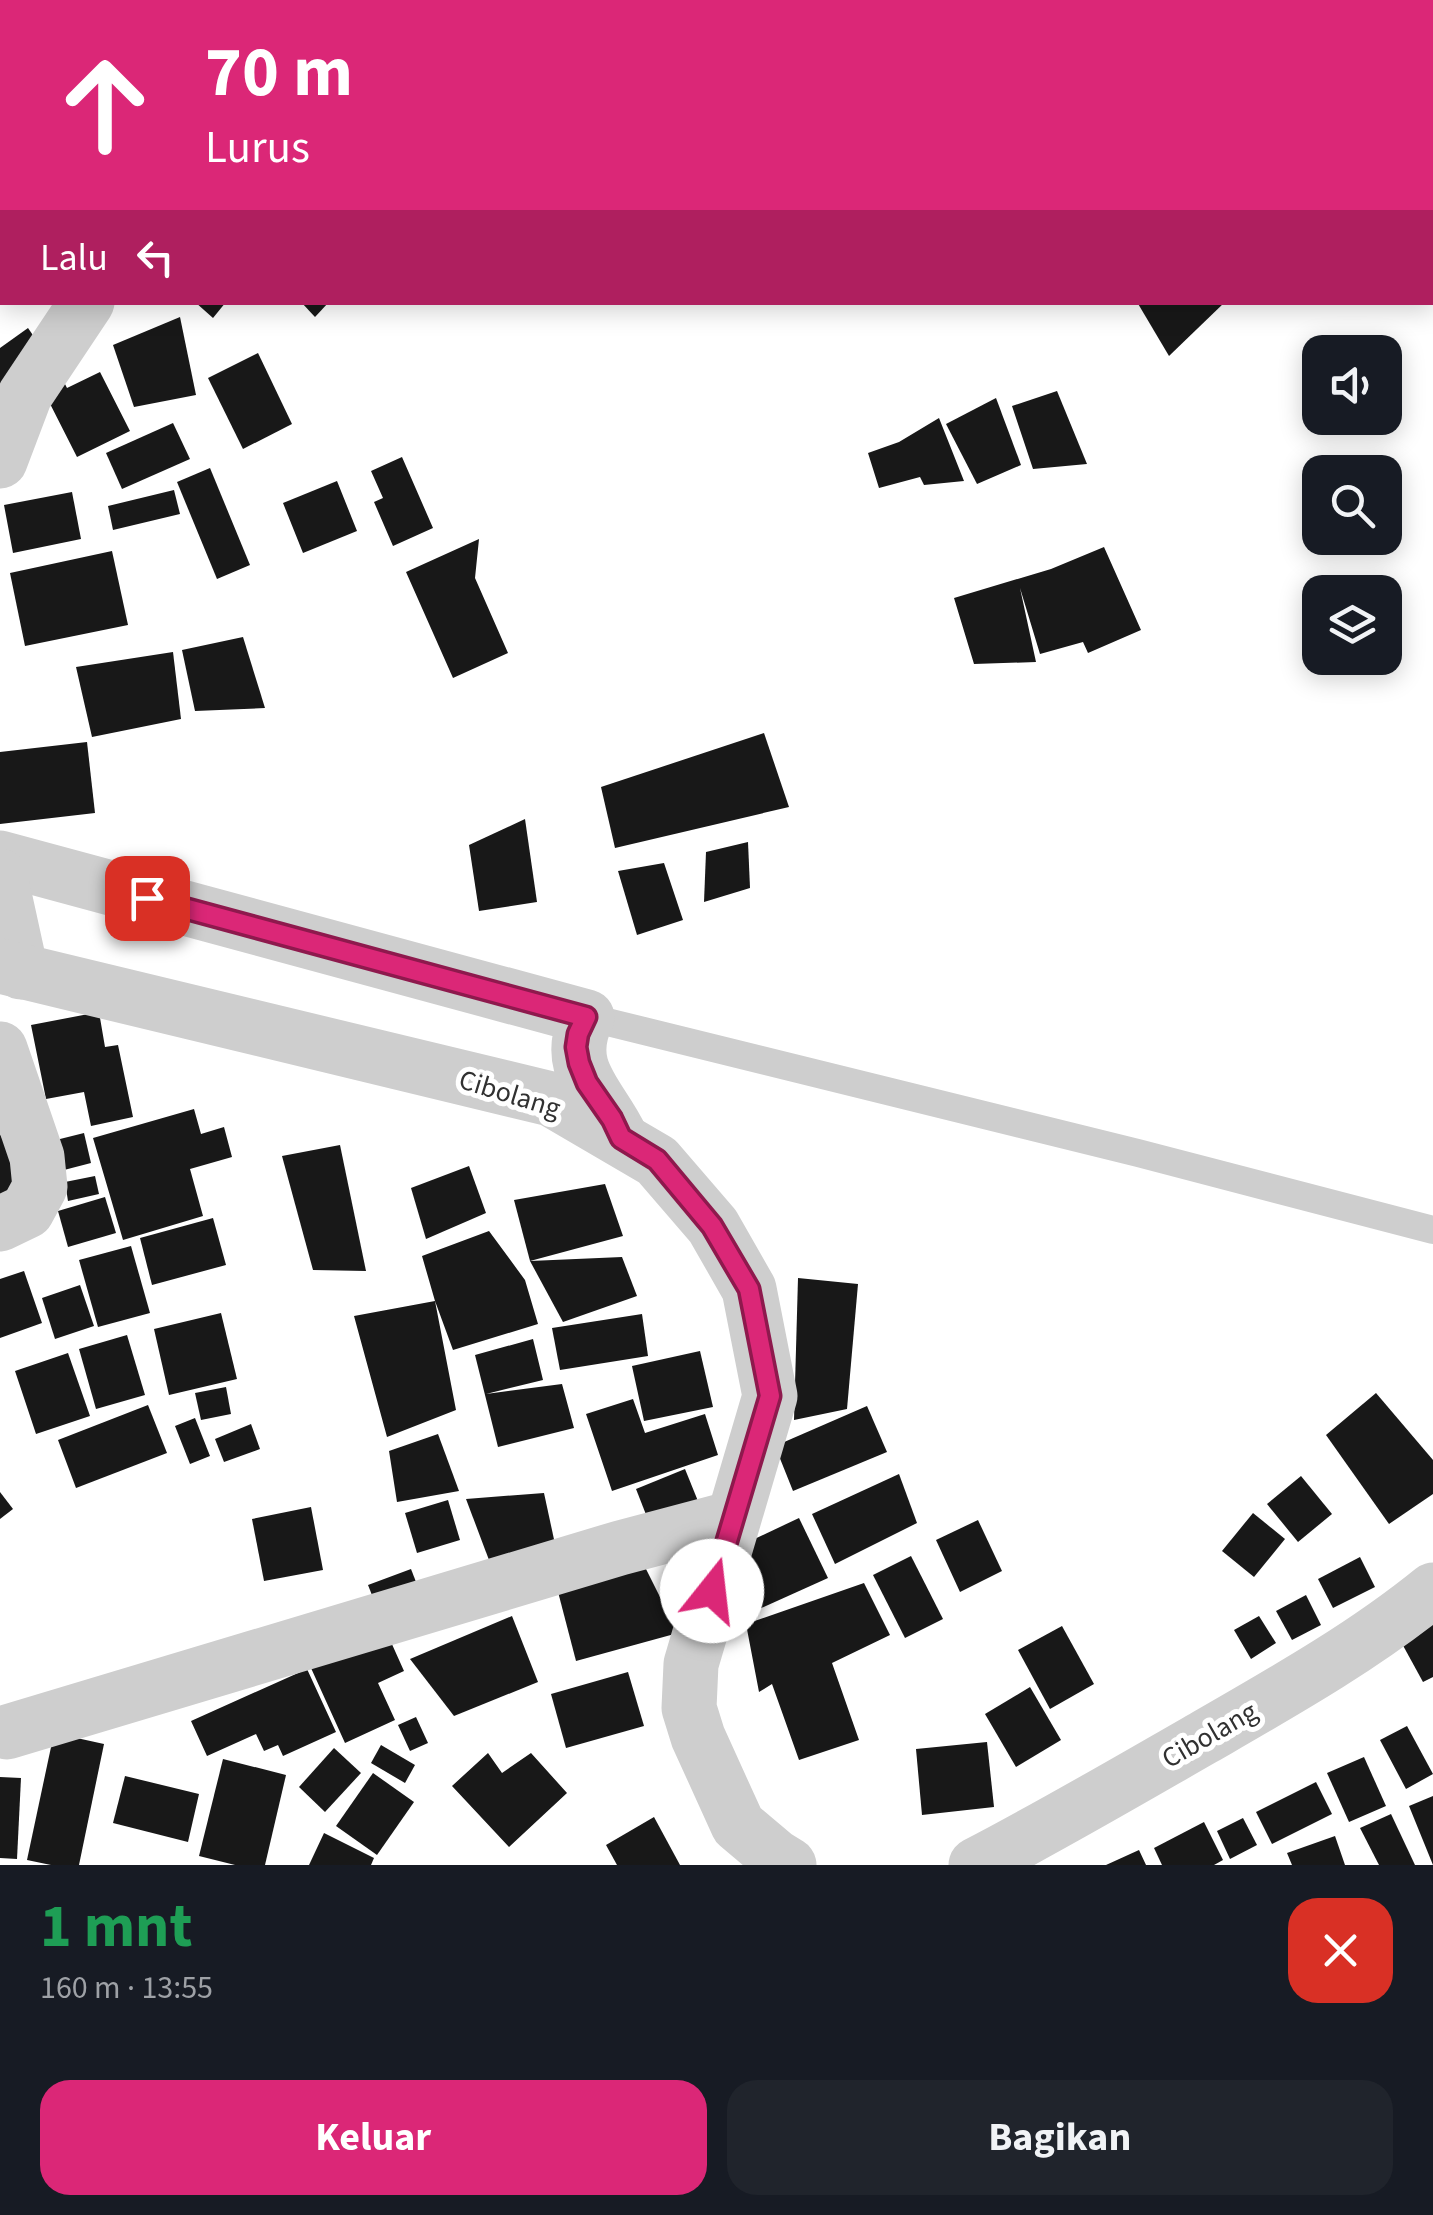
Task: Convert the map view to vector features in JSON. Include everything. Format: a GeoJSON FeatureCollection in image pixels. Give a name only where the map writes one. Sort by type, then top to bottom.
{"type":"FeatureCollection","features":[{"type":"Feature","properties":{"kind":"street"},"geometry":{"type":"LineString","coordinates":[[3,445],[25,395],[85,305]]}},
{"type":"Feature","properties":{"kind":"street"},"geometry":{"type":"LineString","coordinates":[[0,858],[586,1017],[576,1047],[579,1063],[621,1138]]}},
{"type":"Feature","properties":{"kind":"street"},"geometry":{"type":"LineString","coordinates":[[0,876],[10,969]]}},
{"type":"Feature","properties":{"kind":"street","name":"Cibolang"},"geometry":{"type":"LineString","coordinates":[[10,969],[550,1099],[657,1160],[712,1226],[749,1289],[770,1396],[691,1664],[689,1708],[738,1825],[789,1865]]}},
{"type":"Feature","properties":{"kind":"street"},"geometry":{"type":"LineString","coordinates":[[0,1049],[37,1157],[40,1187],[27,1211],[0,1224]]}},
{"type":"Feature","properties":{"kind":"street"},"geometry":{"type":"LineString","coordinates":[[7,1732],[510,1580],[733,1518]]}},
{"type":"Feature","properties":{"kind":"street","name":"Cibolang"},"geometry":{"type":"LineString","coordinates":[[976,1865],[1266,1702],[1401,1616],[1433,1590]]}},
{"type":"Feature","properties":{"kind":"lane"},"geometry":{"type":"LineString","coordinates":[[586,1017],[1433,1230]]}},
{"type":"Feature","properties":{"kind":"building"},"geometry":{"type":"Polygon","coordinates":[[[198,305],[224,305],[213,318],[198,305]]]}},
{"type":"Feature","properties":{"kind":"building"},"geometry":{"type":"Polygon","coordinates":[[[304,305],[326,305],[315,317],[304,305]]]}},
{"type":"Feature","properties":{"kind":"building"},"geometry":{"type":"Polygon","coordinates":[[[1139,305],[1222,305],[1169,356],[1139,305]]]}},
{"type":"Feature","properties":{"kind":"building"},"geometry":{"type":"Polygon","coordinates":[[[180,317],[196,395],[134,407],[113,345],[180,317]]]}},
{"type":"Feature","properties":{"kind":"building"},"geometry":{"type":"Polygon","coordinates":[[[28,328],[58,372],[0,408],[0,348],[28,328]]]}},
{"type":"Feature","properties":{"kind":"building"},"geometry":{"type":"Polygon","coordinates":[[[258,353],[292,424],[243,449],[208,378],[258,353]]]}},
{"type":"Feature","properties":{"kind":"building"},"geometry":{"type":"Polygon","coordinates":[[[100,372],[130,431],[77,457],[41,386],[61,376],[67,388],[100,372]]]}},
{"type":"Feature","properties":{"kind":"building"},"geometry":{"type":"Polygon","coordinates":[[[1057,391],[1087,464],[1033,469],[1012,406],[1057,391]]]}},
{"type":"Feature","properties":{"kind":"building"},"geometry":{"type":"Polygon","coordinates":[[[996,398],[1021,465],[977,484],[946,424],[996,398]]]}},
{"type":"Feature","properties":{"kind":"building"},"geometry":{"type":"Polygon","coordinates":[[[939,418],[964,481],[924,485],[920,477],[879,488],[868,453],[899,442],[939,418]]]}},
{"type":"Feature","properties":{"kind":"building"},"geometry":{"type":"Polygon","coordinates":[[[173,423],[190,459],[122,489],[106,453],[173,423]]]}},
{"type":"Feature","properties":{"kind":"building"},"geometry":{"type":"Polygon","coordinates":[[[402,457],[433,528],[393,546],[374,502],[383,498],[371,471],[402,457]]]}},
{"type":"Feature","properties":{"kind":"building"},"geometry":{"type":"Polygon","coordinates":[[[210,468],[250,565],[217,579],[177,482],[210,468]]]}},
{"type":"Feature","properties":{"kind":"building"},"geometry":{"type":"Polygon","coordinates":[[[337,481],[357,531],[303,553],[283,503],[337,481]]]}},
{"type":"Feature","properties":{"kind":"building"},"geometry":{"type":"Polygon","coordinates":[[[174,490],[180,514],[113,530],[108,506],[174,490]]]}},
{"type":"Feature","properties":{"kind":"building"},"geometry":{"type":"Polygon","coordinates":[[[72,492],[81,539],[13,553],[4,505],[72,492]]]}},
{"type":"Feature","properties":{"kind":"building"},"geometry":{"type":"Polygon","coordinates":[[[479,539],[475,578],[508,653],[453,678],[406,572],[479,539]]]}},
{"type":"Feature","properties":{"kind":"building"},"geometry":{"type":"Polygon","coordinates":[[[1104,547],[1141,630],[1088,653],[1083,642],[1040,654],[1020,588],[1036,662],[974,664],[954,598],[1051,569],[1104,547]]]}},
{"type":"Feature","properties":{"kind":"building"},"geometry":{"type":"Polygon","coordinates":[[[112,551],[128,625],[25,646],[10,573],[112,551]]]}},
{"type":"Feature","properties":{"kind":"building"},"geometry":{"type":"Polygon","coordinates":[[[243,637],[265,708],[195,711],[182,650],[243,637]]]}},
{"type":"Feature","properties":{"kind":"building"},"geometry":{"type":"Polygon","coordinates":[[[173,652],[181,719],[92,737],[76,667],[173,652]]]}},
{"type":"Feature","properties":{"kind":"building"},"geometry":{"type":"Polygon","coordinates":[[[764,733],[789,807],[615,848],[601,787],[764,733]]]}},
{"type":"Feature","properties":{"kind":"building"},"geometry":{"type":"Polygon","coordinates":[[[87,742],[95,813],[0,824],[0,752],[87,742]]]}},
{"type":"Feature","properties":{"kind":"building"},"geometry":{"type":"Polygon","coordinates":[[[525,819],[537,902],[479,911],[469,845],[525,819]]]}},
{"type":"Feature","properties":{"kind":"building"},"geometry":{"type":"Polygon","coordinates":[[[748,842],[750,888],[704,902],[706,852],[748,842]]]}},
{"type":"Feature","properties":{"kind":"building"},"geometry":{"type":"Polygon","coordinates":[[[664,863],[683,920],[637,935],[618,871],[664,863]]]}},
{"type":"Feature","properties":{"kind":"building"},"geometry":{"type":"Polygon","coordinates":[[[99,1012],[105,1047],[118,1045],[133,1117],[91,1126],[84,1092],[46,1099],[31,1025],[99,1012]]]}},
{"type":"Feature","properties":{"kind":"building"},"geometry":{"type":"Polygon","coordinates":[[[194,1109],[201,1134],[224,1127],[232,1157],[190,1169],[203,1216],[123,1240],[93,1138],[194,1109]]]}},
{"type":"Feature","properties":{"kind":"building"},"geometry":{"type":"Polygon","coordinates":[[[84,1133],[91,1163],[64,1170],[56,1140],[84,1133]]]}},
{"type":"Feature","properties":{"kind":"building"},"geometry":{"type":"Polygon","coordinates":[[[0,1134],[27,1183],[0,1197],[0,1134]]]}},
{"type":"Feature","properties":{"kind":"building"},"geometry":{"type":"Polygon","coordinates":[[[340,1145],[366,1271],[313,1270],[282,1156],[340,1145]]]}},
{"type":"Feature","properties":{"kind":"building"},"geometry":{"type":"Polygon","coordinates":[[[469,1166],[486,1213],[426,1239],[411,1188],[469,1166]]]}},
{"type":"Feature","properties":{"kind":"building"},"geometry":{"type":"Polygon","coordinates":[[[95,1176],[99,1194],[68,1201],[65,1182],[95,1176]]]}},
{"type":"Feature","properties":{"kind":"building"},"geometry":{"type":"Polygon","coordinates":[[[605,1184],[623,1236],[530,1261],[514,1200],[605,1184]]]}},
{"type":"Feature","properties":{"kind":"building"},"geometry":{"type":"Polygon","coordinates":[[[105,1197],[116,1233],[68,1247],[58,1211],[105,1197]]]}},
{"type":"Feature","properties":{"kind":"building"},"geometry":{"type":"Polygon","coordinates":[[[213,1218],[226,1265],[152,1285],[140,1238],[213,1218]]]}},
{"type":"Feature","properties":{"kind":"building"},"geometry":{"type":"Polygon","coordinates":[[[489,1231],[525,1280],[538,1324],[453,1350],[422,1256],[489,1231]]]}},
{"type":"Feature","properties":{"kind":"building"},"geometry":{"type":"Polygon","coordinates":[[[131,1246],[150,1313],[98,1327],[79,1260],[131,1246]]]}},
{"type":"Feature","properties":{"kind":"building"},"geometry":{"type":"Polygon","coordinates":[[[622,1257],[637,1296],[563,1322],[530,1261],[622,1257]]]}},
{"type":"Feature","properties":{"kind":"building"},"geometry":{"type":"Polygon","coordinates":[[[24,1271],[42,1323],[0,1338],[0,1279],[24,1271]]]}},
{"type":"Feature","properties":{"kind":"building"},"geometry":{"type":"Polygon","coordinates":[[[798,1278],[858,1284],[847,1409],[794,1420],[798,1278]]]}},
{"type":"Feature","properties":{"kind":"building"},"geometry":{"type":"Polygon","coordinates":[[[80,1285],[94,1326],[55,1339],[42,1298],[80,1285]]]}},
{"type":"Feature","properties":{"kind":"building"},"geometry":{"type":"Polygon","coordinates":[[[435,1301],[456,1410],[387,1437],[354,1316],[435,1301]]]}},
{"type":"Feature","properties":{"kind":"building"},"geometry":{"type":"Polygon","coordinates":[[[221,1313],[237,1379],[169,1395],[154,1329],[221,1313]]]}},
{"type":"Feature","properties":{"kind":"building"},"geometry":{"type":"Polygon","coordinates":[[[642,1314],[648,1356],[560,1370],[552,1328],[642,1314]]]}},
{"type":"Feature","properties":{"kind":"building"},"geometry":{"type":"Polygon","coordinates":[[[127,1335],[145,1395],[96,1409],[79,1349],[127,1335]]]}},
{"type":"Feature","properties":{"kind":"building"},"geometry":{"type":"Polygon","coordinates":[[[533,1339],[543,1380],[486,1394],[562,1384],[574,1428],[498,1447],[475,1355],[533,1339]]]}},
{"type":"Feature","properties":{"kind":"building"},"geometry":{"type":"Polygon","coordinates":[[[700,1351],[713,1407],[644,1421],[632,1366],[700,1351]]]}},
{"type":"Feature","properties":{"kind":"building"},"geometry":{"type":"Polygon","coordinates":[[[68,1353],[90,1416],[36,1434],[15,1371],[68,1353]]]}},
{"type":"Feature","properties":{"kind":"building"},"geometry":{"type":"Polygon","coordinates":[[[226,1387],[231,1414],[201,1420],[195,1393],[226,1387]]]}},
{"type":"Feature","properties":{"kind":"building"},"geometry":{"type":"Polygon","coordinates":[[[1376,1393],[1433,1460],[1433,1494],[1389,1524],[1326,1435],[1376,1393]]]}},
{"type":"Feature","properties":{"kind":"building"},"geometry":{"type":"Polygon","coordinates":[[[633,1399],[645,1433],[705,1414],[718,1455],[612,1491],[586,1414],[633,1399]]]}},
{"type":"Feature","properties":{"kind":"building"},"geometry":{"type":"Polygon","coordinates":[[[148,1405],[167,1453],[76,1488],[58,1440],[148,1405]]]}},
{"type":"Feature","properties":{"kind":"building"},"geometry":{"type":"Polygon","coordinates":[[[867,1406],[887,1452],[793,1491],[775,1446],[867,1406]]]}},
{"type":"Feature","properties":{"kind":"building"},"geometry":{"type":"Polygon","coordinates":[[[195,1418],[210,1456],[190,1464],[175,1426],[195,1418]]]}},
{"type":"Feature","properties":{"kind":"building"},"geometry":{"type":"Polygon","coordinates":[[[251,1424],[260,1449],[224,1462],[215,1439],[251,1424]]]}},
{"type":"Feature","properties":{"kind":"building"},"geometry":{"type":"Polygon","coordinates":[[[438,1434],[459,1491],[397,1502],[389,1451],[438,1434]]]}},
{"type":"Feature","properties":{"kind":"building"},"geometry":{"type":"Polygon","coordinates":[[[685,1469],[704,1516],[654,1535],[636,1489],[685,1469]]]}},
{"type":"Feature","properties":{"kind":"building"},"geometry":{"type":"Polygon","coordinates":[[[899,1474],[917,1523],[835,1564],[812,1514],[899,1474]]]}},
{"type":"Feature","properties":{"kind":"building"},"geometry":{"type":"Polygon","coordinates":[[[1301,1476],[1332,1514],[1298,1542],[1267,1504],[1301,1476]]]}},
{"type":"Feature","properties":{"kind":"building"},"geometry":{"type":"Polygon","coordinates":[[[0,1492],[13,1509],[0,1519],[0,1492]]]}},
{"type":"Feature","properties":{"kind":"building"},"geometry":{"type":"Polygon","coordinates":[[[544,1493],[555,1544],[492,1568],[466,1499],[544,1493]]]}},
{"type":"Feature","properties":{"kind":"building"},"geometry":{"type":"Polygon","coordinates":[[[448,1500],[460,1540],[417,1553],[405,1513],[448,1500]]]}},
{"type":"Feature","properties":{"kind":"building"},"geometry":{"type":"Polygon","coordinates":[[[311,1507],[323,1570],[264,1581],[252,1519],[311,1507]]]}},
{"type":"Feature","properties":{"kind":"building"},"geometry":{"type":"Polygon","coordinates":[[[1253,1513],[1285,1539],[1254,1577],[1222,1551],[1253,1513]]]}},
{"type":"Feature","properties":{"kind":"building"},"geometry":{"type":"Polygon","coordinates":[[[799,1518],[828,1578],[757,1610],[729,1551],[799,1518]]]}},
{"type":"Feature","properties":{"kind":"building"},"geometry":{"type":"Polygon","coordinates":[[[978,1520],[1002,1571],[960,1592],[936,1540],[978,1520]]]}},
{"type":"Feature","properties":{"kind":"building"},"geometry":{"type":"Polygon","coordinates":[[[911,1556],[943,1619],[905,1638],[873,1575],[911,1556]]]}},
{"type":"Feature","properties":{"kind":"building"},"geometry":{"type":"Polygon","coordinates":[[[1360,1557],[1375,1587],[1333,1608],[1318,1579],[1360,1557]]]}},
{"type":"Feature","properties":{"kind":"building"},"geometry":{"type":"Polygon","coordinates":[[[643,1563],[678,1633],[576,1661],[557,1588],[643,1563]]]}},
{"type":"Feature","properties":{"kind":"building"},"geometry":{"type":"Polygon","coordinates":[[[411,1569],[423,1600],[381,1618],[368,1585],[411,1569]]]}},
{"type":"Feature","properties":{"kind":"building"},"geometry":{"type":"Polygon","coordinates":[[[864,1583],[890,1635],[832,1663],[859,1740],[799,1760],[772,1684],[759,1692],[746,1624],[864,1583]]]}},
{"type":"Feature","properties":{"kind":"building"},"geometry":{"type":"Polygon","coordinates":[[[1306,1595],[1321,1625],[1292,1640],[1276,1611],[1306,1595]]]}},
{"type":"Feature","properties":{"kind":"building"},"geometry":{"type":"Polygon","coordinates":[[[512,1616],[538,1682],[454,1716],[410,1659],[512,1616]]]}},
{"type":"Feature","properties":{"kind":"building"},"geometry":{"type":"Polygon","coordinates":[[[1259,1616],[1276,1643],[1251,1659],[1234,1630],[1259,1616]]]}},
{"type":"Feature","properties":{"kind":"building"},"geometry":{"type":"Polygon","coordinates":[[[382,1622],[404,1671],[378,1683],[395,1720],[345,1743],[306,1657],[382,1622]]]}},
{"type":"Feature","properties":{"kind":"building"},"geometry":{"type":"Polygon","coordinates":[[[1433,1622],[1433,1677],[1423,1682],[1400,1640],[1433,1622]]]}},
{"type":"Feature","properties":{"kind":"building"},"geometry":{"type":"Polygon","coordinates":[[[1062,1626],[1094,1684],[1050,1709],[1018,1650],[1062,1626]]]}},
{"type":"Feature","properties":{"kind":"building"},"geometry":{"type":"Polygon","coordinates":[[[307,1669],[336,1732],[283,1756],[278,1745],[264,1751],[256,1734],[207,1756],[191,1721],[307,1669]]]}},
{"type":"Feature","properties":{"kind":"building"},"geometry":{"type":"Polygon","coordinates":[[[628,1672],[644,1726],[566,1748],[551,1694],[628,1672]]]}},
{"type":"Feature","properties":{"kind":"building"},"geometry":{"type":"Polygon","coordinates":[[[1030,1687],[1061,1740],[1016,1767],[985,1714],[1030,1687]]]}},
{"type":"Feature","properties":{"kind":"building"},"geometry":{"type":"Polygon","coordinates":[[[416,1717],[428,1743],[410,1751],[398,1725],[416,1717]]]}},
{"type":"Feature","properties":{"kind":"building"},"geometry":{"type":"Polygon","coordinates":[[[1407,1726],[1433,1774],[1406,1789],[1380,1740],[1407,1726]]]}},
{"type":"Feature","properties":{"kind":"building"},"geometry":{"type":"Polygon","coordinates":[[[54,1733],[104,1744],[79,1865],[27,1860],[54,1733]]]}},
{"type":"Feature","properties":{"kind":"building"},"geometry":{"type":"Polygon","coordinates":[[[987,1742],[994,1807],[922,1815],[916,1749],[987,1742]]]}},
{"type":"Feature","properties":{"kind":"building"},"geometry":{"type":"Polygon","coordinates":[[[381,1745],[415,1765],[405,1783],[371,1763],[381,1745]]]}},
{"type":"Feature","properties":{"kind":"building"},"geometry":{"type":"Polygon","coordinates":[[[334,1748],[361,1773],[325,1812],[299,1787],[334,1748]]]}},
{"type":"Feature","properties":{"kind":"building"},"geometry":{"type":"Polygon","coordinates":[[[488,1753],[502,1773],[531,1753],[567,1793],[509,1847],[452,1786],[488,1753]]]}},
{"type":"Feature","properties":{"kind":"building"},"geometry":{"type":"Polygon","coordinates":[[[1364,1757],[1386,1806],[1349,1822],[1327,1773],[1364,1757]]]}},
{"type":"Feature","properties":{"kind":"building"},"geometry":{"type":"Polygon","coordinates":[[[223,1759],[286,1775],[265,1865],[235,1865],[199,1856],[223,1759]]]}},
{"type":"Feature","properties":{"kind":"building"},"geometry":{"type":"Polygon","coordinates":[[[373,1773],[414,1802],[377,1855],[336,1826],[373,1773]]]}},
{"type":"Feature","properties":{"kind":"building"},"geometry":{"type":"Polygon","coordinates":[[[125,1776],[199,1794],[188,1842],[113,1823],[125,1776]]]}},
{"type":"Feature","properties":{"kind":"building"},"geometry":{"type":"Polygon","coordinates":[[[0,1777],[21,1778],[17,1859],[0,1858],[0,1777]]]}},
{"type":"Feature","properties":{"kind":"building"},"geometry":{"type":"Polygon","coordinates":[[[1316,1782],[1332,1814],[1272,1844],[1256,1812],[1316,1782]]]}},
{"type":"Feature","properties":{"kind":"building"},"geometry":{"type":"Polygon","coordinates":[[[1433,1796],[1433,1865],[1409,1806],[1433,1796]]]}},
{"type":"Feature","properties":{"kind":"building"},"geometry":{"type":"Polygon","coordinates":[[[1391,1814],[1415,1865],[1379,1865],[1360,1828],[1391,1814]]]}},
{"type":"Feature","properties":{"kind":"building"},"geometry":{"type":"Polygon","coordinates":[[[654,1817],[680,1865],[617,1865],[606,1845],[654,1817]]]}},
{"type":"Feature","properties":{"kind":"building"},"geometry":{"type":"Polygon","coordinates":[[[1243,1818],[1257,1845],[1230,1859],[1217,1831],[1243,1818]]]}},
{"type":"Feature","properties":{"kind":"building"},"geometry":{"type":"Polygon","coordinates":[[[1204,1822],[1223,1860],[1214,1865],[1162,1865],[1154,1848],[1204,1822]]]}},
{"type":"Feature","properties":{"kind":"building"},"geometry":{"type":"Polygon","coordinates":[[[324,1833],[374,1858],[371,1865],[309,1865],[324,1833]]]}},
{"type":"Feature","properties":{"kind":"building"},"geometry":{"type":"Polygon","coordinates":[[[1335,1836],[1345,1865],[1292,1865],[1287,1853],[1335,1836]]]}},
{"type":"Feature","properties":{"kind":"building"},"geometry":{"type":"Polygon","coordinates":[[[1139,1850],[1146,1865],[1106,1865],[1139,1850]]]}},
{"type":"Feature","properties":{"kind":"route"},"geometry":{"type":"LineString","coordinates":[[147,898],[586,1017],[576,1047],[587,1083],[621,1138],[657,1160],[712,1226],[749,1289],[770,1396],[712,1591]]}}]}
